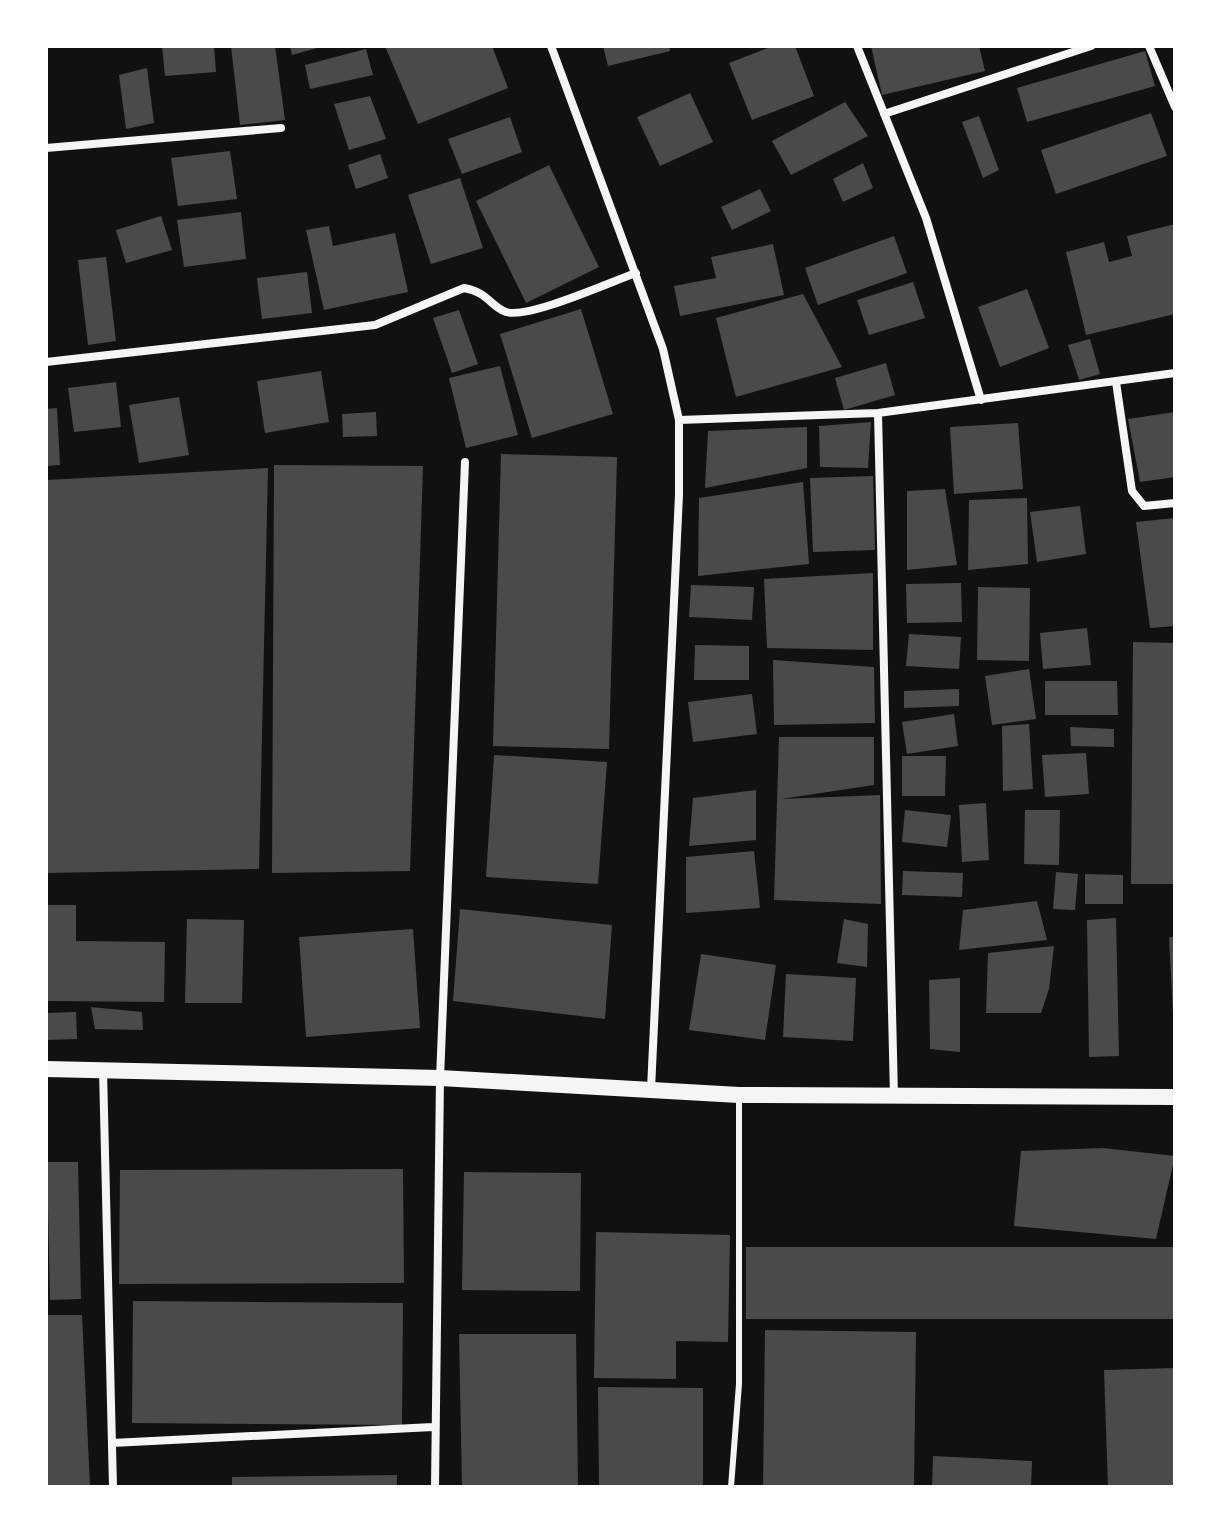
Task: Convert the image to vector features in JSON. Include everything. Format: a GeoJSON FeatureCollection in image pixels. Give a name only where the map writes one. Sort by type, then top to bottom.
{"type":"FeatureCollection","features":[{"type":"Feature","properties":{"kind":"main road"},"geometry":{"type":"LineString","coordinates":[[46,1069],[440,1078],[739,1095],[1175,1097]]}},
{"type":"Feature","properties":{"kind":"street"},"geometry":{"type":"LineString","coordinates":[[551,46],[663,349],[679,420],[678,511],[651,1089]]}},
{"type":"Feature","properties":{"kind":"street"},"geometry":{"type":"LineString","coordinates":[[857,46],[926,218],[981,400]]}},
{"type":"Feature","properties":{"kind":"street"},"geometry":{"type":"LineString","coordinates":[[884,114],[1091,46]]}},
{"type":"Feature","properties":{"kind":"street"},"geometry":{"type":"LineString","coordinates":[[1149,46],[1175,107]]}},
{"type":"Feature","properties":{"kind":"street"},"geometry":{"type":"LineString","coordinates":[[46,148],[281,128]]}},
{"type":"Feature","properties":{"kind":"street"},"geometry":{"type":"LineString","coordinates":[[46,362],[375,325],[464,288],[476,290],[502,311],[512,313],[541,308],[636,273]]}},
{"type":"Feature","properties":{"kind":"street"},"geometry":{"type":"LineString","coordinates":[[679,420],[878,413],[1175,373]]}},
{"type":"Feature","properties":{"kind":"street"},"geometry":{"type":"LineString","coordinates":[[1116,382],[1132,491],[1144,506],[1175,503]]}},
{"type":"Feature","properties":{"kind":"street"},"geometry":{"type":"LineString","coordinates":[[878,413],[894,1097]]}},
{"type":"Feature","properties":{"kind":"street"},"geometry":{"type":"LineString","coordinates":[[435,1487],[433,1427],[440,1078],[465,462]]}},
{"type":"Feature","properties":{"kind":"street"},"geometry":{"type":"LineString","coordinates":[[103,1069],[113,1487]]}},
{"type":"Feature","properties":{"kind":"street"},"geometry":{"type":"LineString","coordinates":[[112,1443],[433,1427]]}},
{"type":"Feature","properties":{"kind":"lane"},"geometry":{"type":"LineString","coordinates":[[731,1487],[739,1384],[739,1095]]}},
{"type":"Feature","properties":{"kind":"building"},"geometry":{"type":"Polygon","coordinates":[[[162,46],[214,46],[216,72],[165,76],[162,46]]]}},
{"type":"Feature","properties":{"kind":"building"},"geometry":{"type":"Polygon","coordinates":[[[231,46],[275,46],[285,120],[240,125],[231,46]]]}},
{"type":"Feature","properties":{"kind":"building"},"geometry":{"type":"Polygon","coordinates":[[[290,46],[321,46],[321,47],[292,55],[290,46]]]}},
{"type":"Feature","properties":{"kind":"building"},"geometry":{"type":"Polygon","coordinates":[[[385,46],[492,46],[508,88],[418,124],[385,46]]]}},
{"type":"Feature","properties":{"kind":"building"},"geometry":{"type":"Polygon","coordinates":[[[603,46],[669,46],[670,51],[608,66],[603,46]]]}},
{"type":"Feature","properties":{"kind":"building"},"geometry":{"type":"Polygon","coordinates":[[[773,46],[795,46],[814,96],[752,120],[729,63],[773,46]]]}},
{"type":"Feature","properties":{"kind":"building"},"geometry":{"type":"Polygon","coordinates":[[[871,46],[979,46],[985,71],[882,95],[871,46]]]}},
{"type":"Feature","properties":{"kind":"building"},"geometry":{"type":"Polygon","coordinates":[[[366,49],[373,75],[310,89],[305,65],[366,49]]]}},
{"type":"Feature","properties":{"kind":"building"},"geometry":{"type":"Polygon","coordinates":[[[1145,51],[1155,86],[1027,122],[1017,88],[1145,51]]]}},
{"type":"Feature","properties":{"kind":"building"},"geometry":{"type":"Polygon","coordinates":[[[147,68],[154,123],[126,129],[119,75],[147,68]]]}},
{"type":"Feature","properties":{"kind":"building"},"geometry":{"type":"Polygon","coordinates":[[[690,93],[713,142],[660,166],[637,117],[690,93]]]}},
{"type":"Feature","properties":{"kind":"building"},"geometry":{"type":"Polygon","coordinates":[[[370,96],[386,139],[349,150],[334,104],[370,96]]]}},
{"type":"Feature","properties":{"kind":"building"},"geometry":{"type":"Polygon","coordinates":[[[845,102],[868,136],[791,175],[772,141],[845,102]]]}},
{"type":"Feature","properties":{"kind":"building"},"geometry":{"type":"Polygon","coordinates":[[[1151,113],[1167,156],[1056,194],[1041,150],[1151,113]]]}},
{"type":"Feature","properties":{"kind":"building"},"geometry":{"type":"Polygon","coordinates":[[[979,116],[999,170],[983,178],[962,122],[979,116]]]}},
{"type":"Feature","properties":{"kind":"building"},"geometry":{"type":"Polygon","coordinates":[[[510,117],[522,152],[462,174],[448,139],[510,117]]]}},
{"type":"Feature","properties":{"kind":"building"},"geometry":{"type":"Polygon","coordinates":[[[230,151],[237,199],[178,206],[171,158],[230,151]]]}},
{"type":"Feature","properties":{"kind":"building"},"geometry":{"type":"Polygon","coordinates":[[[380,154],[388,178],[356,189],[348,165],[380,154]]]}},
{"type":"Feature","properties":{"kind":"building"},"geometry":{"type":"Polygon","coordinates":[[[863,163],[873,188],[843,202],[833,179],[863,163]]]}},
{"type":"Feature","properties":{"kind":"building"},"geometry":{"type":"Polygon","coordinates":[[[549,165],[599,267],[526,303],[476,201],[549,165]]]}},
{"type":"Feature","properties":{"kind":"building"},"geometry":{"type":"Polygon","coordinates":[[[460,178],[483,248],[431,264],[408,195],[460,178]]]}},
{"type":"Feature","properties":{"kind":"building"},"geometry":{"type":"Polygon","coordinates":[[[760,189],[771,211],[732,230],[721,207],[760,189]]]}},
{"type":"Feature","properties":{"kind":"building"},"geometry":{"type":"Polygon","coordinates":[[[241,212],[246,259],[184,267],[177,220],[241,212]]]}},
{"type":"Feature","properties":{"kind":"building"},"geometry":{"type":"Polygon","coordinates":[[[161,216],[172,250],[126,263],[116,230],[161,216]]]}},
{"type":"Feature","properties":{"kind":"building"},"geometry":{"type":"Polygon","coordinates":[[[1175,224],[1175,314],[1086,335],[1066,252],[1104,242],[1109,262],[1132,256],[1127,236],[1175,224]]]}},
{"type":"Feature","properties":{"kind":"building"},"geometry":{"type":"Polygon","coordinates":[[[329,226],[333,246],[395,233],[408,292],[324,310],[306,230],[329,226]]]}},
{"type":"Feature","properties":{"kind":"building"},"geometry":{"type":"Polygon","coordinates":[[[894,236],[907,273],[818,305],[805,268],[894,236]]]}},
{"type":"Feature","properties":{"kind":"building"},"geometry":{"type":"Polygon","coordinates":[[[773,244],[784,295],[680,316],[674,286],[716,278],[711,257],[773,244]]]}},
{"type":"Feature","properties":{"kind":"building"},"geometry":{"type":"Polygon","coordinates":[[[106,257],[116,341],[88,345],[78,260],[106,257]]]}},
{"type":"Feature","properties":{"kind":"building"},"geometry":{"type":"Polygon","coordinates":[[[307,272],[312,313],[262,319],[257,278],[307,272]]]}},
{"type":"Feature","properties":{"kind":"building"},"geometry":{"type":"Polygon","coordinates":[[[913,282],[925,318],[869,335],[857,300],[913,282]]]}},
{"type":"Feature","properties":{"kind":"building"},"geometry":{"type":"Polygon","coordinates":[[[1027,289],[1049,348],[1000,367],[978,307],[1027,289]]]}},
{"type":"Feature","properties":{"kind":"building"},"geometry":{"type":"Polygon","coordinates":[[[803,294],[842,367],[736,397],[716,318],[803,294]]]}},
{"type":"Feature","properties":{"kind":"building"},"geometry":{"type":"Polygon","coordinates":[[[581,309],[613,414],[532,438],[500,334],[581,309]]]}},
{"type":"Feature","properties":{"kind":"building"},"geometry":{"type":"Polygon","coordinates":[[[459,310],[478,364],[452,373],[433,318],[459,310]]]}},
{"type":"Feature","properties":{"kind":"building"},"geometry":{"type":"Polygon","coordinates":[[[1090,339],[1100,374],[1079,380],[1068,345],[1090,339]]]}},
{"type":"Feature","properties":{"kind":"building"},"geometry":{"type":"Polygon","coordinates":[[[886,363],[895,395],[844,410],[835,378],[886,363]]]}},
{"type":"Feature","properties":{"kind":"building"},"geometry":{"type":"Polygon","coordinates":[[[500,366],[518,435],[466,448],[449,378],[500,366]]]}},
{"type":"Feature","properties":{"kind":"building"},"geometry":{"type":"Polygon","coordinates":[[[321,371],[329,422],[265,433],[257,381],[321,371]]]}},
{"type":"Feature","properties":{"kind":"building"},"geometry":{"type":"Polygon","coordinates":[[[116,382],[121,427],[74,432],[68,388],[116,382]]]}},
{"type":"Feature","properties":{"kind":"building"},"geometry":{"type":"Polygon","coordinates":[[[179,397],[189,455],[139,463],[129,405],[179,397]]]}},
{"type":"Feature","properties":{"kind":"building"},"geometry":{"type":"Polygon","coordinates":[[[57,408],[60,465],[46,466],[46,409],[57,408]]]}},
{"type":"Feature","properties":{"kind":"building"},"geometry":{"type":"Polygon","coordinates":[[[376,412],[377,436],[343,437],[342,414],[376,412]]]}},
{"type":"Feature","properties":{"kind":"building"},"geometry":{"type":"Polygon","coordinates":[[[1175,412],[1175,477],[1140,482],[1128,419],[1175,412]]]}},
{"type":"Feature","properties":{"kind":"building"},"geometry":{"type":"Polygon","coordinates":[[[871,422],[868,468],[820,467],[819,426],[871,422]]]}},
{"type":"Feature","properties":{"kind":"building"},"geometry":{"type":"Polygon","coordinates":[[[1018,423],[1023,489],[954,494],[950,427],[1018,423]]]}},
{"type":"Feature","properties":{"kind":"building"},"geometry":{"type":"Polygon","coordinates":[[[807,427],[807,468],[705,488],[708,431],[807,427]]]}},
{"type":"Feature","properties":{"kind":"building"},"geometry":{"type":"Polygon","coordinates":[[[501,454],[617,457],[609,749],[493,746],[501,454]]]}},
{"type":"Feature","properties":{"kind":"building"},"geometry":{"type":"Polygon","coordinates":[[[274,465],[423,466],[410,871],[272,873],[274,465]]]}},
{"type":"Feature","properties":{"kind":"building"},"geometry":{"type":"Polygon","coordinates":[[[268,468],[259,869],[46,873],[46,480],[268,468]]]}},
{"type":"Feature","properties":{"kind":"building"},"geometry":{"type":"Polygon","coordinates":[[[873,476],[875,550],[813,552],[810,478],[873,476]]]}},
{"type":"Feature","properties":{"kind":"building"},"geometry":{"type":"Polygon","coordinates":[[[803,482],[809,564],[698,576],[699,498],[803,482]]]}},
{"type":"Feature","properties":{"kind":"building"},"geometry":{"type":"Polygon","coordinates":[[[945,489],[957,565],[907,570],[907,491],[945,489]]]}},
{"type":"Feature","properties":{"kind":"building"},"geometry":{"type":"Polygon","coordinates":[[[1027,498],[1028,564],[968,570],[969,500],[1027,498]]]}},
{"type":"Feature","properties":{"kind":"building"},"geometry":{"type":"Polygon","coordinates":[[[1080,506],[1086,554],[1037,562],[1030,512],[1080,506]]]}},
{"type":"Feature","properties":{"kind":"building"},"geometry":{"type":"Polygon","coordinates":[[[1175,518],[1175,626],[1150,628],[1136,522],[1175,518]]]}},
{"type":"Feature","properties":{"kind":"building"},"geometry":{"type":"Polygon","coordinates":[[[873,573],[873,650],[767,648],[764,579],[873,573]]]}},
{"type":"Feature","properties":{"kind":"building"},"geometry":{"type":"Polygon","coordinates":[[[961,583],[962,622],[907,623],[906,584],[961,583]]]}},
{"type":"Feature","properties":{"kind":"building"},"geometry":{"type":"Polygon","coordinates":[[[691,585],[754,587],[752,620],[689,617],[691,585]]]}},
{"type":"Feature","properties":{"kind":"building"},"geometry":{"type":"Polygon","coordinates":[[[978,587],[1030,588],[1029,661],[977,660],[978,587]]]}},
{"type":"Feature","properties":{"kind":"building"},"geometry":{"type":"Polygon","coordinates":[[[1087,628],[1091,665],[1043,669],[1040,633],[1087,628]]]}},
{"type":"Feature","properties":{"kind":"building"},"geometry":{"type":"Polygon","coordinates":[[[909,634],[961,637],[959,669],[906,666],[909,634]]]}},
{"type":"Feature","properties":{"kind":"building"},"geometry":{"type":"Polygon","coordinates":[[[1133,642],[1175,643],[1175,884],[1131,884],[1133,642]]]}},
{"type":"Feature","properties":{"kind":"building"},"geometry":{"type":"Polygon","coordinates":[[[695,645],[749,646],[749,680],[694,680],[695,645]]]}},
{"type":"Feature","properties":{"kind":"building"},"geometry":{"type":"Polygon","coordinates":[[[773,660],[874,667],[875,723],[774,725],[773,660]]]}},
{"type":"Feature","properties":{"kind":"building"},"geometry":{"type":"Polygon","coordinates":[[[1029,669],[1036,719],[992,725],[985,676],[1029,669]]]}},
{"type":"Feature","properties":{"kind":"building"},"geometry":{"type":"Polygon","coordinates":[[[1045,681],[1117,681],[1118,715],[1045,715],[1045,681]]]}},
{"type":"Feature","properties":{"kind":"building"},"geometry":{"type":"Polygon","coordinates":[[[959,689],[959,706],[904,708],[904,691],[959,689]]]}},
{"type":"Feature","properties":{"kind":"building"},"geometry":{"type":"Polygon","coordinates":[[[752,694],[757,734],[693,742],[688,702],[752,694]]]}},
{"type":"Feature","properties":{"kind":"building"},"geometry":{"type":"Polygon","coordinates":[[[954,714],[958,746],[907,754],[902,722],[954,714]]]}},
{"type":"Feature","properties":{"kind":"building"},"geometry":{"type":"Polygon","coordinates":[[[1029,724],[1033,789],[1003,791],[1002,726],[1029,724]]]}},
{"type":"Feature","properties":{"kind":"building"},"geometry":{"type":"Polygon","coordinates":[[[1070,727],[1114,729],[1114,747],[1071,746],[1070,727]]]}},
{"type":"Feature","properties":{"kind":"building"},"geometry":{"type":"Polygon","coordinates":[[[779,737],[874,737],[874,785],[781,799],[880,795],[881,904],[774,900],[779,737]]]}},
{"type":"Feature","properties":{"kind":"building"},"geometry":{"type":"Polygon","coordinates":[[[1086,753],[1089,794],[1045,797],[1042,755],[1086,753]]]}},
{"type":"Feature","properties":{"kind":"building"},"geometry":{"type":"Polygon","coordinates":[[[494,755],[607,762],[598,884],[486,877],[494,755]]]}},
{"type":"Feature","properties":{"kind":"building"},"geometry":{"type":"Polygon","coordinates":[[[902,756],[946,756],[945,796],[902,796],[902,756]]]}},
{"type":"Feature","properties":{"kind":"building"},"geometry":{"type":"Polygon","coordinates":[[[756,790],[756,840],[689,846],[693,798],[756,790]]]}},
{"type":"Feature","properties":{"kind":"building"},"geometry":{"type":"Polygon","coordinates":[[[986,803],[989,860],[962,862],[959,805],[986,803]]]}},
{"type":"Feature","properties":{"kind":"building"},"geometry":{"type":"Polygon","coordinates":[[[905,810],[951,815],[947,847],[902,842],[905,810]]]}},
{"type":"Feature","properties":{"kind":"building"},"geometry":{"type":"Polygon","coordinates":[[[1025,810],[1060,810],[1059,865],[1024,864],[1025,810]]]}},
{"type":"Feature","properties":{"kind":"building"},"geometry":{"type":"Polygon","coordinates":[[[754,851],[760,908],[686,913],[686,857],[754,851]]]}},
{"type":"Feature","properties":{"kind":"building"},"geometry":{"type":"Polygon","coordinates":[[[903,871],[963,873],[962,897],[902,895],[903,871]]]}},
{"type":"Feature","properties":{"kind":"building"},"geometry":{"type":"Polygon","coordinates":[[[1056,872],[1078,874],[1075,910],[1053,909],[1056,872]]]}},
{"type":"Feature","properties":{"kind":"building"},"geometry":{"type":"Polygon","coordinates":[[[1085,874],[1123,875],[1123,904],[1085,904],[1085,874]]]}},
{"type":"Feature","properties":{"kind":"building"},"geometry":{"type":"Polygon","coordinates":[[[1037,901],[1047,940],[959,950],[963,910],[1037,901]]]}},
{"type":"Feature","properties":{"kind":"building"},"geometry":{"type":"Polygon","coordinates":[[[46,905],[76,905],[76,941],[165,942],[164,1002],[46,1001],[46,905]]]}},
{"type":"Feature","properties":{"kind":"building"},"geometry":{"type":"Polygon","coordinates":[[[460,909],[612,925],[605,1019],[453,1001],[460,909]]]}},
{"type":"Feature","properties":{"kind":"building"},"geometry":{"type":"Polygon","coordinates":[[[1116,918],[1119,1056],[1089,1057],[1087,920],[1116,918]]]}},
{"type":"Feature","properties":{"kind":"building"},"geometry":{"type":"Polygon","coordinates":[[[187,919],[244,920],[242,1003],[185,1003],[187,919]]]}},
{"type":"Feature","properties":{"kind":"building"},"geometry":{"type":"Polygon","coordinates":[[[844,919],[868,924],[867,967],[837,963],[844,919]]]}},
{"type":"Feature","properties":{"kind":"building"},"geometry":{"type":"Polygon","coordinates":[[[413,929],[420,1028],[306,1037],[299,937],[413,929]]]}},
{"type":"Feature","properties":{"kind":"building"},"geometry":{"type":"Polygon","coordinates":[[[1169,937],[1175,937],[1175,1015],[1173,1015],[1169,937]]]}},
{"type":"Feature","properties":{"kind":"building"},"geometry":{"type":"Polygon","coordinates":[[[1054,946],[1049,989],[1041,1013],[986,1013],[988,953],[1054,946]]]}},
{"type":"Feature","properties":{"kind":"building"},"geometry":{"type":"Polygon","coordinates":[[[701,954],[776,965],[765,1040],[689,1030],[701,954]]]}},
{"type":"Feature","properties":{"kind":"building"},"geometry":{"type":"Polygon","coordinates":[[[786,974],[856,978],[853,1041],[783,1037],[786,974]]]}},
{"type":"Feature","properties":{"kind":"building"},"geometry":{"type":"Polygon","coordinates":[[[960,978],[960,1052],[930,1049],[929,980],[960,978]]]}},
{"type":"Feature","properties":{"kind":"building"},"geometry":{"type":"Polygon","coordinates":[[[91,1007],[142,1012],[143,1030],[95,1029],[91,1007]]]}},
{"type":"Feature","properties":{"kind":"building"},"geometry":{"type":"Polygon","coordinates":[[[76,1012],[77,1039],[46,1040],[46,1013],[76,1012]]]}},
{"type":"Feature","properties":{"kind":"building"},"geometry":{"type":"Polygon","coordinates":[[[1103,1148],[1175,1156],[1156,1239],[1014,1226],[1021,1151],[1103,1148]]]}},
{"type":"Feature","properties":{"kind":"building"},"geometry":{"type":"Polygon","coordinates":[[[47,1162],[78,1162],[81,1299],[50,1300],[47,1162]]]}},
{"type":"Feature","properties":{"kind":"building"},"geometry":{"type":"Polygon","coordinates":[[[403,1169],[404,1283],[119,1284],[120,1170],[403,1169]]]}},
{"type":"Feature","properties":{"kind":"building"},"geometry":{"type":"Polygon","coordinates":[[[464,1172],[581,1173],[580,1291],[462,1290],[464,1172]]]}},
{"type":"Feature","properties":{"kind":"building"},"geometry":{"type":"Polygon","coordinates":[[[596,1232],[730,1235],[728,1342],[676,1341],[676,1379],[594,1378],[596,1232]]]}},
{"type":"Feature","properties":{"kind":"building"},"geometry":{"type":"Polygon","coordinates":[[[746,1247],[1175,1247],[1175,1319],[746,1319],[746,1247]]]}},
{"type":"Feature","properties":{"kind":"building"},"geometry":{"type":"Polygon","coordinates":[[[133,1301],[403,1303],[402,1425],[132,1423],[133,1301]]]}},
{"type":"Feature","properties":{"kind":"building"},"geometry":{"type":"Polygon","coordinates":[[[46,1315],[82,1315],[90,1487],[46,1487],[46,1315]]]}},
{"type":"Feature","properties":{"kind":"building"},"geometry":{"type":"Polygon","coordinates":[[[765,1330],[916,1332],[914,1487],[763,1487],[765,1330]]]}},
{"type":"Feature","properties":{"kind":"building"},"geometry":{"type":"Polygon","coordinates":[[[459,1334],[576,1334],[578,1487],[462,1487],[459,1334]]]}},
{"type":"Feature","properties":{"kind":"building"},"geometry":{"type":"Polygon","coordinates":[[[1175,1368],[1175,1487],[1108,1487],[1104,1370],[1175,1368]]]}},
{"type":"Feature","properties":{"kind":"building"},"geometry":{"type":"Polygon","coordinates":[[[598,1387],[703,1388],[703,1487],[599,1487],[598,1387]]]}},
{"type":"Feature","properties":{"kind":"building"},"geometry":{"type":"Polygon","coordinates":[[[933,1456],[1032,1461],[1031,1487],[932,1487],[933,1456]]]}},
{"type":"Feature","properties":{"kind":"building"},"geometry":{"type":"Polygon","coordinates":[[[397,1475],[397,1487],[232,1487],[232,1477],[397,1475]]]}}]}
